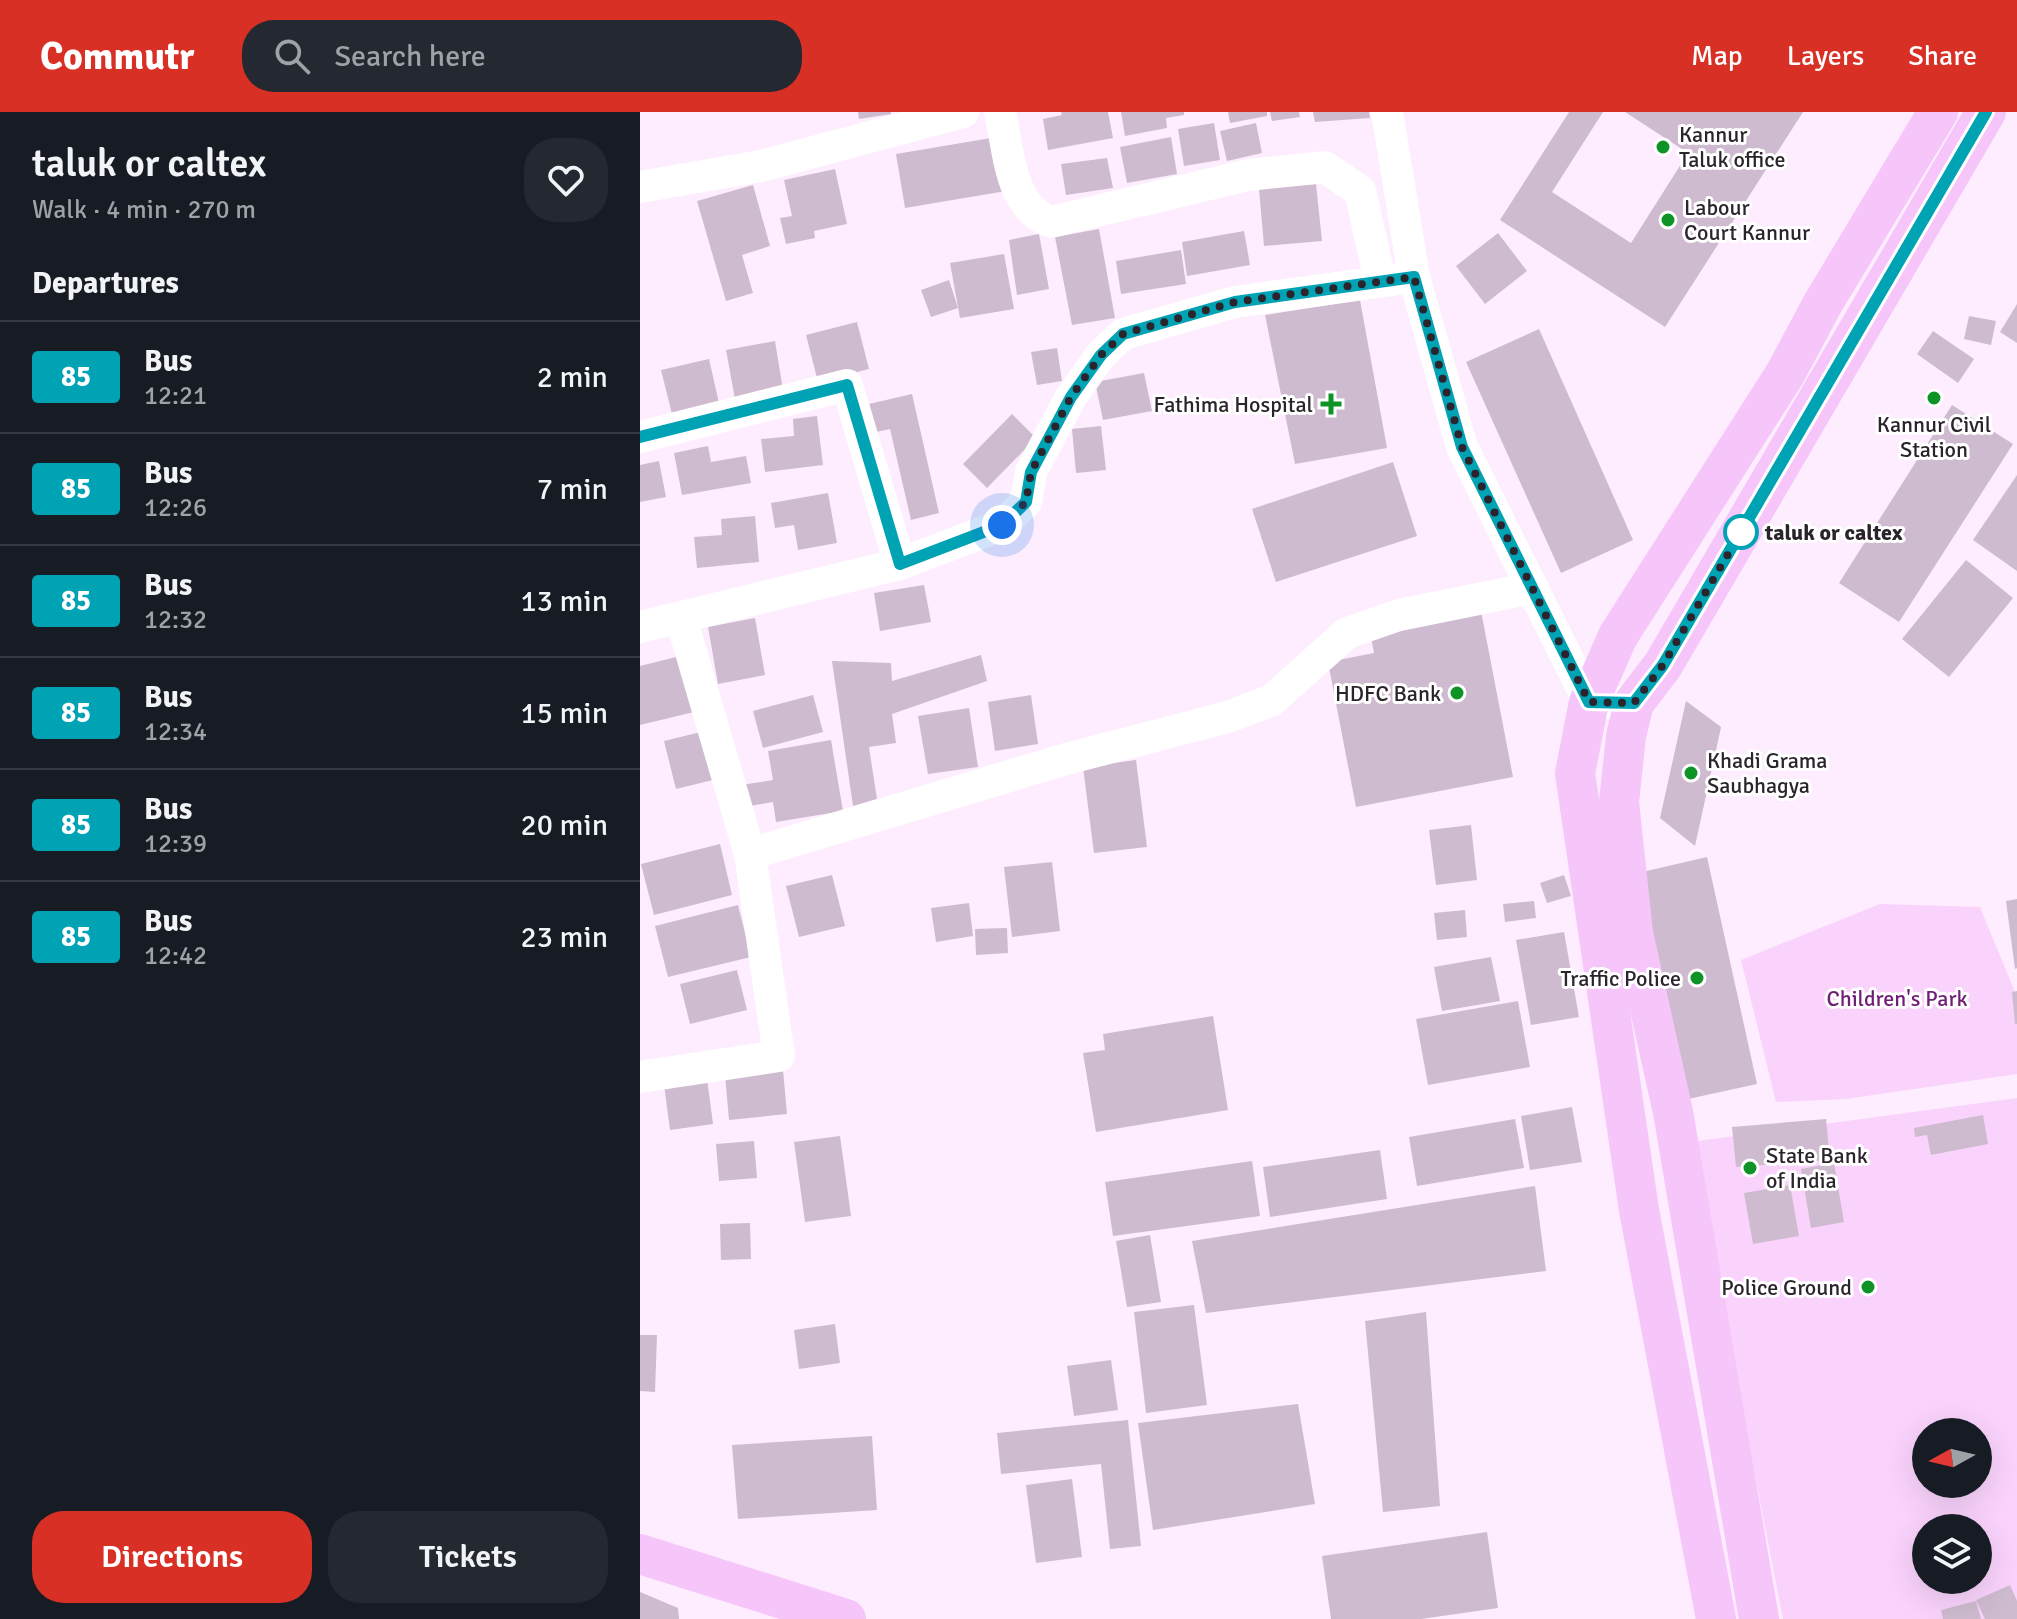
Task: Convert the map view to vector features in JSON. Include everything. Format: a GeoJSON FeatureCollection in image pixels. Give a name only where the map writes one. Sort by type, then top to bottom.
{"type":"FeatureCollection","features":[{"type":"Feature","properties":{"kind":"main road"},"geometry":{"type":"LineString","coordinates":[[1716,1619],[1639,1210],[1575,773],[1589,702],[1618,636],[1785,374],[1823,303],[1938,112]]}},
{"type":"Feature","properties":{"kind":"main road"},"geometry":{"type":"LineString","coordinates":[[1759,1619],[1673,1112],[1633,933],[1619,802],[1626,736],[1634,703],[1663,665],[1986,112]]}},
{"type":"Feature","properties":{"kind":"main road"},"geometry":{"type":"LineString","coordinates":[[640,1554],[846,1619]]}},
{"type":"Feature","properties":{"kind":"street"},"geometry":{"type":"LineString","coordinates":[[640,187],[761,166],[963,112]]}},
{"type":"Feature","properties":{"kind":"street"},"geometry":{"type":"LineString","coordinates":[[1000,112],[1021,201],[1034,216],[1051,222],[1248,175],[1325,167],[1360,191],[1380,280]]}},
{"type":"Feature","properties":{"kind":"street"},"geometry":{"type":"LineString","coordinates":[[1387,112],[1414,277],[1462,447],[1589,702],[1634,703]]}},
{"type":"Feature","properties":{"kind":"street"},"geometry":{"type":"LineString","coordinates":[[640,627],[900,564],[1002,525],[1026,502],[1031,472],[1071,397],[1101,355],[1123,334],[1235,302],[1414,277]]}},
{"type":"Feature","properties":{"kind":"street"},"geometry":{"type":"LineString","coordinates":[[640,437],[847,385],[900,564]]}},
{"type":"Feature","properties":{"kind":"street"},"geometry":{"type":"LineString","coordinates":[[750,854],[1066,759],[1228,717],[1272,700],[1347,633],[1399,615],[1533,588]]}},
{"type":"Feature","properties":{"kind":"street"},"geometry":{"type":"LineString","coordinates":[[640,1077],[779,1056],[750,854],[681,618]]}},
{"type":"Feature","properties":{"kind":"green space","name":"Children's Park"},"geometry":{"type":"Polygon","coordinates":[[[1880,904],[1980,907],[2017,997],[2017,1074],[1846,1099],[1776,1102],[1741,960],[1880,904]]]}},
{"type":"Feature","properties":{"kind":"green space","name":"Police Ground"},"geometry":{"type":"Polygon","coordinates":[[[2017,1098],[2017,1619],[1783,1619],[1690,1142],[2017,1098]]]}},
{"type":"Feature","properties":{"kind":"building"},"geometry":{"type":"Polygon","coordinates":[[[858,112],[891,112],[891,114],[859,119],[858,112]]]}},
{"type":"Feature","properties":{"kind":"building"},"geometry":{"type":"Polygon","coordinates":[[[1061,112],[1108,112],[1113,138],[1048,150],[1043,119],[1062,115],[1061,112]]]}},
{"type":"Feature","properties":{"kind":"building"},"geometry":{"type":"Polygon","coordinates":[[[1121,112],[1184,112],[1184,115],[1166,118],[1167,128],[1125,136],[1121,112]]]}},
{"type":"Feature","properties":{"kind":"building"},"geometry":{"type":"Polygon","coordinates":[[[1228,112],[1267,112],[1267,116],[1230,123],[1228,112]]]}},
{"type":"Feature","properties":{"kind":"building"},"geometry":{"type":"Polygon","coordinates":[[[1270,112],[1299,112],[1300,117],[1272,121],[1270,112]]]}},
{"type":"Feature","properties":{"kind":"building"},"geometry":{"type":"Polygon","coordinates":[[[1313,112],[1369,112],[1370,118],[1315,122],[1313,112]]]}},
{"type":"Feature","properties":{"kind":"building"},"geometry":{"type":"Polygon","coordinates":[[[1569,112],[1603,112],[1552,192],[1631,243],[1688,153],[1625,112],[1803,112],[1665,327],[1500,220],[1569,112]]]}},
{"type":"Feature","properties":{"kind":"building"},"geometry":{"type":"Polygon","coordinates":[[[1214,123],[1220,160],[1184,166],[1178,129],[1214,123]]]}},
{"type":"Feature","properties":{"kind":"building"},"geometry":{"type":"Polygon","coordinates":[[[1256,123],[1262,153],[1227,161],[1220,131],[1256,123]]]}},
{"type":"Feature","properties":{"kind":"building"},"geometry":{"type":"Polygon","coordinates":[[[997,137],[1006,191],[905,208],[896,154],[997,137]]]}},
{"type":"Feature","properties":{"kind":"building"},"geometry":{"type":"Polygon","coordinates":[[[1171,137],[1177,174],[1127,183],[1120,147],[1171,137]]]}},
{"type":"Feature","properties":{"kind":"building"},"geometry":{"type":"Polygon","coordinates":[[[1107,158],[1113,188],[1066,195],[1061,164],[1107,158]]]}},
{"type":"Feature","properties":{"kind":"building"},"geometry":{"type":"Polygon","coordinates":[[[835,169],[847,224],[814,231],[815,238],[786,244],[780,218],[792,216],[784,180],[835,169]]]}},
{"type":"Feature","properties":{"kind":"building"},"geometry":{"type":"Polygon","coordinates":[[[1316,184],[1322,241],[1264,246],[1259,189],[1316,184]]]}},
{"type":"Feature","properties":{"kind":"building"},"geometry":{"type":"Polygon","coordinates":[[[753,185],[770,246],[742,255],[753,293],[726,301],[697,201],[753,185]]]}},
{"type":"Feature","properties":{"kind":"building"},"geometry":{"type":"Polygon","coordinates":[[[1099,229],[1115,318],[1072,325],[1055,237],[1099,229]]]}},
{"type":"Feature","properties":{"kind":"building"},"geometry":{"type":"Polygon","coordinates":[[[1244,231],[1250,265],[1187,276],[1182,242],[1244,231]]]}},
{"type":"Feature","properties":{"kind":"building"},"geometry":{"type":"Polygon","coordinates":[[[1498,233],[1527,271],[1485,304],[1456,266],[1498,233]]]}},
{"type":"Feature","properties":{"kind":"building"},"geometry":{"type":"Polygon","coordinates":[[[1039,234],[1049,289],[1017,295],[1009,240],[1039,234]]]}},
{"type":"Feature","properties":{"kind":"building"},"geometry":{"type":"Polygon","coordinates":[[[1181,250],[1186,284],[1121,294],[1116,261],[1181,250]]]}},
{"type":"Feature","properties":{"kind":"building"},"geometry":{"type":"Polygon","coordinates":[[[1004,254],[1014,309],[960,318],[950,263],[1004,254]]]}},
{"type":"Feature","properties":{"kind":"building"},"geometry":{"type":"Polygon","coordinates":[[[949,280],[958,308],[931,317],[921,290],[949,280]]]}},
{"type":"Feature","properties":{"kind":"building","name":"Fathima Hospital"},"geometry":{"type":"Polygon","coordinates":[[[1360,300],[1387,448],[1295,464],[1265,315],[1360,300]]]}},
{"type":"Feature","properties":{"kind":"building"},"geometry":{"type":"Polygon","coordinates":[[[2017,304],[2017,343],[2000,332],[2017,304]]]}},
{"type":"Feature","properties":{"kind":"building"},"geometry":{"type":"Polygon","coordinates":[[[1969,316],[1996,321],[1991,345],[1964,339],[1969,316]]]}},
{"type":"Feature","properties":{"kind":"building"},"geometry":{"type":"Polygon","coordinates":[[[857,322],[869,369],[818,382],[806,335],[857,322]]]}},
{"type":"Feature","properties":{"kind":"building"},"geometry":{"type":"Polygon","coordinates":[[[1539,329],[1633,540],[1561,573],[1466,362],[1539,329]]]}},
{"type":"Feature","properties":{"kind":"building"},"geometry":{"type":"Polygon","coordinates":[[[1933,331],[1974,359],[1958,383],[1917,354],[1933,331]]]}},
{"type":"Feature","properties":{"kind":"building"},"geometry":{"type":"Polygon","coordinates":[[[775,341],[783,390],[735,399],[726,350],[775,341]]]}},
{"type":"Feature","properties":{"kind":"building"},"geometry":{"type":"Polygon","coordinates":[[[1057,348],[1062,381],[1037,385],[1031,352],[1057,348]]]}},
{"type":"Feature","properties":{"kind":"building"},"geometry":{"type":"Polygon","coordinates":[[[709,359],[719,403],[672,414],[661,370],[709,359]]]}},
{"type":"Feature","properties":{"kind":"building"},"geometry":{"type":"Polygon","coordinates":[[[1144,373],[1152,411],[1103,420],[1095,382],[1144,373]]]}},
{"type":"Feature","properties":{"kind":"building"},"geometry":{"type":"Polygon","coordinates":[[[912,394],[939,513],[911,520],[890,429],[876,432],[869,404],[912,394]]]}},
{"type":"Feature","properties":{"kind":"building"},"geometry":{"type":"Polygon","coordinates":[[[1952,405],[2013,444],[1899,622],[1839,583],[1952,405]]]}},
{"type":"Feature","properties":{"kind":"building"},"geometry":{"type":"Polygon","coordinates":[[[1012,414],[1036,438],[987,488],[963,464],[1012,414]]]}},
{"type":"Feature","properties":{"kind":"building"},"geometry":{"type":"Polygon","coordinates":[[[817,416],[823,465],[765,472],[761,439],[794,436],[793,419],[817,416]]]}},
{"type":"Feature","properties":{"kind":"building"},"geometry":{"type":"Polygon","coordinates":[[[1101,426],[1106,470],[1076,473],[1072,429],[1101,426]]]}},
{"type":"Feature","properties":{"kind":"building"},"geometry":{"type":"Polygon","coordinates":[[[708,446],[711,462],[746,456],[751,483],[682,495],[674,453],[708,446]]]}},
{"type":"Feature","properties":{"kind":"building"},"geometry":{"type":"Polygon","coordinates":[[[659,461],[666,497],[640,502],[640,465],[659,461]]]}},
{"type":"Feature","properties":{"kind":"building"},"geometry":{"type":"Polygon","coordinates":[[[1393,462],[1417,536],[1276,582],[1252,509],[1393,462]]]}},
{"type":"Feature","properties":{"kind":"building"},"geometry":{"type":"Polygon","coordinates":[[[2017,475],[2017,571],[1973,540],[2017,475]]]}},
{"type":"Feature","properties":{"kind":"building"},"geometry":{"type":"Polygon","coordinates":[[[828,493],[837,543],[798,550],[794,525],[775,528],[771,503],[828,493]]]}},
{"type":"Feature","properties":{"kind":"building"},"geometry":{"type":"Polygon","coordinates":[[[755,516],[759,562],[697,568],[694,537],[722,535],[721,519],[755,516]]]}},
{"type":"Feature","properties":{"kind":"building"},"geometry":{"type":"Polygon","coordinates":[[[1966,560],[2013,598],[1949,677],[1902,639],[1966,560]]]}},
{"type":"Feature","properties":{"kind":"building"},"geometry":{"type":"Polygon","coordinates":[[[924,585],[931,622],[880,631],[874,593],[924,585]]]}},
{"type":"Feature","properties":{"kind":"building"},"geometry":{"type":"Polygon","coordinates":[[[1481,611],[1513,777],[1356,807],[1328,662],[1374,653],[1370,632],[1481,611]]]}},
{"type":"Feature","properties":{"kind":"building"},"geometry":{"type":"Polygon","coordinates":[[[755,618],[765,675],[718,684],[708,627],[755,618]]]}},
{"type":"Feature","properties":{"kind":"building"},"geometry":{"type":"Polygon","coordinates":[[[981,655],[987,681],[892,714],[896,743],[869,747],[877,799],[853,806],[832,661],[891,663],[892,681],[981,655]]]}},
{"type":"Feature","properties":{"kind":"building"},"geometry":{"type":"Polygon","coordinates":[[[680,656],[694,712],[640,725],[640,666],[680,656]]]}},
{"type":"Feature","properties":{"kind":"building"},"geometry":{"type":"Polygon","coordinates":[[[813,695],[823,732],[763,748],[753,711],[813,695]]]}},
{"type":"Feature","properties":{"kind":"building"},"geometry":{"type":"Polygon","coordinates":[[[1031,695],[1038,744],[995,751],[988,702],[1031,695]]]}},
{"type":"Feature","properties":{"kind":"building","name":"Khadi Grama Saubhagya"},"geometry":{"type":"Polygon","coordinates":[[[1686,701],[1721,727],[1695,846],[1660,818],[1686,701]]]}},
{"type":"Feature","properties":{"kind":"building"},"geometry":{"type":"Polygon","coordinates":[[[969,708],[978,767],[928,774],[918,716],[969,708]]]}},
{"type":"Feature","properties":{"kind":"building"},"geometry":{"type":"Polygon","coordinates":[[[713,729],[725,777],[676,789],[664,741],[713,729]]]}},
{"type":"Feature","properties":{"kind":"building"},"geometry":{"type":"Polygon","coordinates":[[[831,740],[843,811],[776,822],[773,802],[745,807],[741,785],[773,780],[768,751],[831,740]]]}},
{"type":"Feature","properties":{"kind":"building"},"geometry":{"type":"Polygon","coordinates":[[[1136,760],[1147,847],[1094,853],[1083,767],[1136,760]]]}},
{"type":"Feature","properties":{"kind":"building"},"geometry":{"type":"Polygon","coordinates":[[[1471,825],[1477,880],[1436,885],[1429,830],[1471,825]]]}},
{"type":"Feature","properties":{"kind":"building"},"geometry":{"type":"Polygon","coordinates":[[[720,844],[732,895],[654,915],[641,864],[720,844]]]}},
{"type":"Feature","properties":{"kind":"building","name":"Traffic Police"},"geometry":{"type":"Polygon","coordinates":[[[1707,857],[1757,1084],[1688,1099],[1638,873],[1707,857]]]}},
{"type":"Feature","properties":{"kind":"building"},"geometry":{"type":"Polygon","coordinates":[[[1052,862],[1060,931],[1012,937],[1004,867],[1052,862]]]}},
{"type":"Feature","properties":{"kind":"building"},"geometry":{"type":"Polygon","coordinates":[[[832,875],[845,926],[799,937],[786,886],[832,875]]]}},
{"type":"Feature","properties":{"kind":"building"},"geometry":{"type":"Polygon","coordinates":[[[1564,875],[1571,896],[1547,903],[1540,883],[1564,875]]]}},
{"type":"Feature","properties":{"kind":"building"},"geometry":{"type":"Polygon","coordinates":[[[2017,899],[2017,968],[2015,969],[2006,901],[2017,899]]]}},
{"type":"Feature","properties":{"kind":"building"},"geometry":{"type":"Polygon","coordinates":[[[1534,901],[1536,918],[1505,922],[1503,904],[1534,901]]]}},
{"type":"Feature","properties":{"kind":"building"},"geometry":{"type":"Polygon","coordinates":[[[969,903],[973,936],[936,942],[931,908],[969,903]]]}},
{"type":"Feature","properties":{"kind":"building"},"geometry":{"type":"Polygon","coordinates":[[[738,905],[751,957],[668,977],[655,926],[738,905]]]}},
{"type":"Feature","properties":{"kind":"building"},"geometry":{"type":"Polygon","coordinates":[[[1465,910],[1467,937],[1437,940],[1434,913],[1465,910]]]}},
{"type":"Feature","properties":{"kind":"building"},"geometry":{"type":"Polygon","coordinates":[[[1007,928],[1008,953],[976,955],[975,929],[1007,928]]]}},
{"type":"Feature","properties":{"kind":"building"},"geometry":{"type":"Polygon","coordinates":[[[1564,932],[1579,1017],[1531,1025],[1516,940],[1564,932]]]}},
{"type":"Feature","properties":{"kind":"building"},"geometry":{"type":"Polygon","coordinates":[[[1491,957],[1500,1001],[1442,1011],[1434,967],[1491,957]]]}},
{"type":"Feature","properties":{"kind":"building"},"geometry":{"type":"Polygon","coordinates":[[[737,970],[747,1010],[690,1024],[680,984],[737,970]]]}},
{"type":"Feature","properties":{"kind":"building"},"geometry":{"type":"Polygon","coordinates":[[[2017,991],[2017,1024],[2015,1024],[2012,992],[2017,991]]]}},
{"type":"Feature","properties":{"kind":"building"},"geometry":{"type":"Polygon","coordinates":[[[1518,1001],[1530,1067],[1428,1085],[1416,1019],[1518,1001]]]}},
{"type":"Feature","properties":{"kind":"building"},"geometry":{"type":"Polygon","coordinates":[[[1213,1016],[1228,1110],[1096,1132],[1083,1053],[1105,1050],[1103,1034],[1213,1016]]]}},
{"type":"Feature","properties":{"kind":"building"},"geometry":{"type":"Polygon","coordinates":[[[783,1070],[787,1114],[729,1120],[725,1075],[783,1070]]]}},
{"type":"Feature","properties":{"kind":"building"},"geometry":{"type":"Polygon","coordinates":[[[706,1071],[713,1124],[670,1130],[663,1077],[706,1071]]]}},
{"type":"Feature","properties":{"kind":"building"},"geometry":{"type":"Polygon","coordinates":[[[1572,1107],[1582,1162],[1530,1170],[1521,1116],[1572,1107]]]}},
{"type":"Feature","properties":{"kind":"building"},"geometry":{"type":"Polygon","coordinates":[[[1983,1115],[1988,1144],[1931,1155],[1927,1135],[1915,1137],[1914,1128],[1983,1115]]]}},
{"type":"Feature","properties":{"kind":"building"},"geometry":{"type":"Polygon","coordinates":[[[1515,1119],[1524,1168],[1417,1186],[1409,1137],[1515,1119]]]}},
{"type":"Feature","properties":{"kind":"building"},"geometry":{"type":"Polygon","coordinates":[[[1826,1119],[1830,1160],[1736,1167],[1732,1127],[1826,1119]]]}},
{"type":"Feature","properties":{"kind":"building"},"geometry":{"type":"Polygon","coordinates":[[[840,1136],[851,1216],[805,1222],[794,1142],[840,1136]]]}},
{"type":"Feature","properties":{"kind":"building"},"geometry":{"type":"Polygon","coordinates":[[[754,1141],[757,1178],[719,1181],[716,1144],[754,1141]]]}},
{"type":"Feature","properties":{"kind":"building"},"geometry":{"type":"Polygon","coordinates":[[[1380,1150],[1387,1199],[1270,1217],[1263,1167],[1380,1150]]]}},
{"type":"Feature","properties":{"kind":"building"},"geometry":{"type":"Polygon","coordinates":[[[1252,1161],[1260,1216],[1113,1236],[1105,1182],[1252,1161]]]}},
{"type":"Feature","properties":{"kind":"building"},"geometry":{"type":"Polygon","coordinates":[[[1834,1163],[1844,1222],[1811,1228],[1801,1169],[1834,1163]]]}},
{"type":"Feature","properties":{"kind":"building"},"geometry":{"type":"Polygon","coordinates":[[[1790,1185],[1799,1236],[1753,1244],[1744,1193],[1790,1185]]]}},
{"type":"Feature","properties":{"kind":"building"},"geometry":{"type":"Polygon","coordinates":[[[1535,1186],[1546,1271],[1206,1313],[1192,1241],[1535,1186]]]}},
{"type":"Feature","properties":{"kind":"building"},"geometry":{"type":"Polygon","coordinates":[[[750,1223],[751,1259],[721,1260],[720,1224],[750,1223]]]}},
{"type":"Feature","properties":{"kind":"building"},"geometry":{"type":"Polygon","coordinates":[[[1150,1235],[1161,1302],[1127,1307],[1116,1241],[1150,1235]]]}},
{"type":"Feature","properties":{"kind":"building"},"geometry":{"type":"Polygon","coordinates":[[[1194,1305],[1207,1405],[1146,1413],[1134,1312],[1194,1305]]]}},
{"type":"Feature","properties":{"kind":"building"},"geometry":{"type":"Polygon","coordinates":[[[1426,1312],[1440,1506],[1383,1512],[1365,1321],[1426,1312]]]}},
{"type":"Feature","properties":{"kind":"building"},"geometry":{"type":"Polygon","coordinates":[[[835,1324],[840,1363],[799,1369],[794,1330],[835,1324]]]}},
{"type":"Feature","properties":{"kind":"building"},"geometry":{"type":"Polygon","coordinates":[[[640,1335],[657,1335],[655,1392],[640,1391],[640,1335]]]}},
{"type":"Feature","properties":{"kind":"building"},"geometry":{"type":"Polygon","coordinates":[[[1111,1360],[1118,1410],[1074,1416],[1067,1366],[1111,1360]]]}},
{"type":"Feature","properties":{"kind":"building"},"geometry":{"type":"Polygon","coordinates":[[[1298,1404],[1315,1504],[1153,1530],[1138,1423],[1298,1404]]]}},
{"type":"Feature","properties":{"kind":"building"},"geometry":{"type":"Polygon","coordinates":[[[1128,1420],[1141,1546],[1110,1549],[1101,1464],[1001,1474],[997,1433],[1128,1420]]]}},
{"type":"Feature","properties":{"kind":"building"},"geometry":{"type":"Polygon","coordinates":[[[872,1436],[877,1510],[738,1519],[732,1445],[872,1436]]]}},
{"type":"Feature","properties":{"kind":"building"},"geometry":{"type":"Polygon","coordinates":[[[1072,1479],[1082,1557],[1036,1563],[1026,1485],[1072,1479]]]}},
{"type":"Feature","properties":{"kind":"building"},"geometry":{"type":"Polygon","coordinates":[[[1487,1532],[1498,1608],[1421,1619],[1331,1619],[1322,1556],[1487,1532]]]}},
{"type":"Feature","properties":{"kind":"building"},"geometry":{"type":"Polygon","coordinates":[[[2010,1585],[2017,1601],[2017,1619],[1985,1619],[1976,1600],[2010,1585]]]}},
{"type":"Feature","properties":{"kind":"building"},"geometry":{"type":"Polygon","coordinates":[[[640,1592],[678,1608],[679,1619],[640,1619],[640,1592]]]}},
{"type":"Feature","properties":{"kind":"building"},"geometry":{"type":"Polygon","coordinates":[[[1976,1601],[1981,1619],[1943,1619],[1941,1610],[1976,1601]]]}},
{"type":"Feature","properties":{"kind":"bus line","name":"85"},"geometry":{"type":"LineString","coordinates":[[640,437],[847,385],[900,564],[1002,525],[1026,502],[1031,472],[1071,397],[1101,355],[1123,334],[1235,302],[1414,277],[1462,447],[1589,702],[1634,703],[1663,665],[1986,112]]}},
{"type":"Feature","properties":{"kind":"place","name":"Kannur Taluk office"},"geometry":{"type":"Point","coordinates":[1663,147]}},
{"type":"Feature","properties":{"kind":"place","name":"Labour Court Kannur"},"geometry":{"type":"Point","coordinates":[1668,220]}},
{"type":"Feature","properties":{"kind":"place","name":"Kannur Civil Station"},"geometry":{"type":"Point","coordinates":[1934,398]}},
{"type":"Feature","properties":{"kind":"place","name":"Fathima Hospital"},"geometry":{"type":"Point","coordinates":[1331,404]}},
{"type":"Feature","properties":{"kind":"place","name":"taluk or caltex"},"geometry":{"type":"Point","coordinates":[1741,532]}},
{"type":"Feature","properties":{"kind":"place","name":"HDFC Bank"},"geometry":{"type":"Point","coordinates":[1457,693]}},
{"type":"Feature","properties":{"kind":"place","name":"Khadi Grama Saubhagya"},"geometry":{"type":"Point","coordinates":[1691,773]}},
{"type":"Feature","properties":{"kind":"place","name":"Traffic Police"},"geometry":{"type":"Point","coordinates":[1697,978]}},
{"type":"Feature","properties":{"kind":"place","name":"State Bank of India"},"geometry":{"type":"Point","coordinates":[1750,1168]}},
{"type":"Feature","properties":{"kind":"place","name":"Police Ground"},"geometry":{"type":"Point","coordinates":[1868,1287]}},
{"type":"Feature","properties":{"kind":"route"},"geometry":{"type":"LineString","coordinates":[[1002,525],[1026,502],[1031,472],[1071,397],[1101,355],[1123,334],[1235,302],[1414,277],[1462,447],[1589,702],[1634,703],[1663,665],[1741,532]]}}]}
